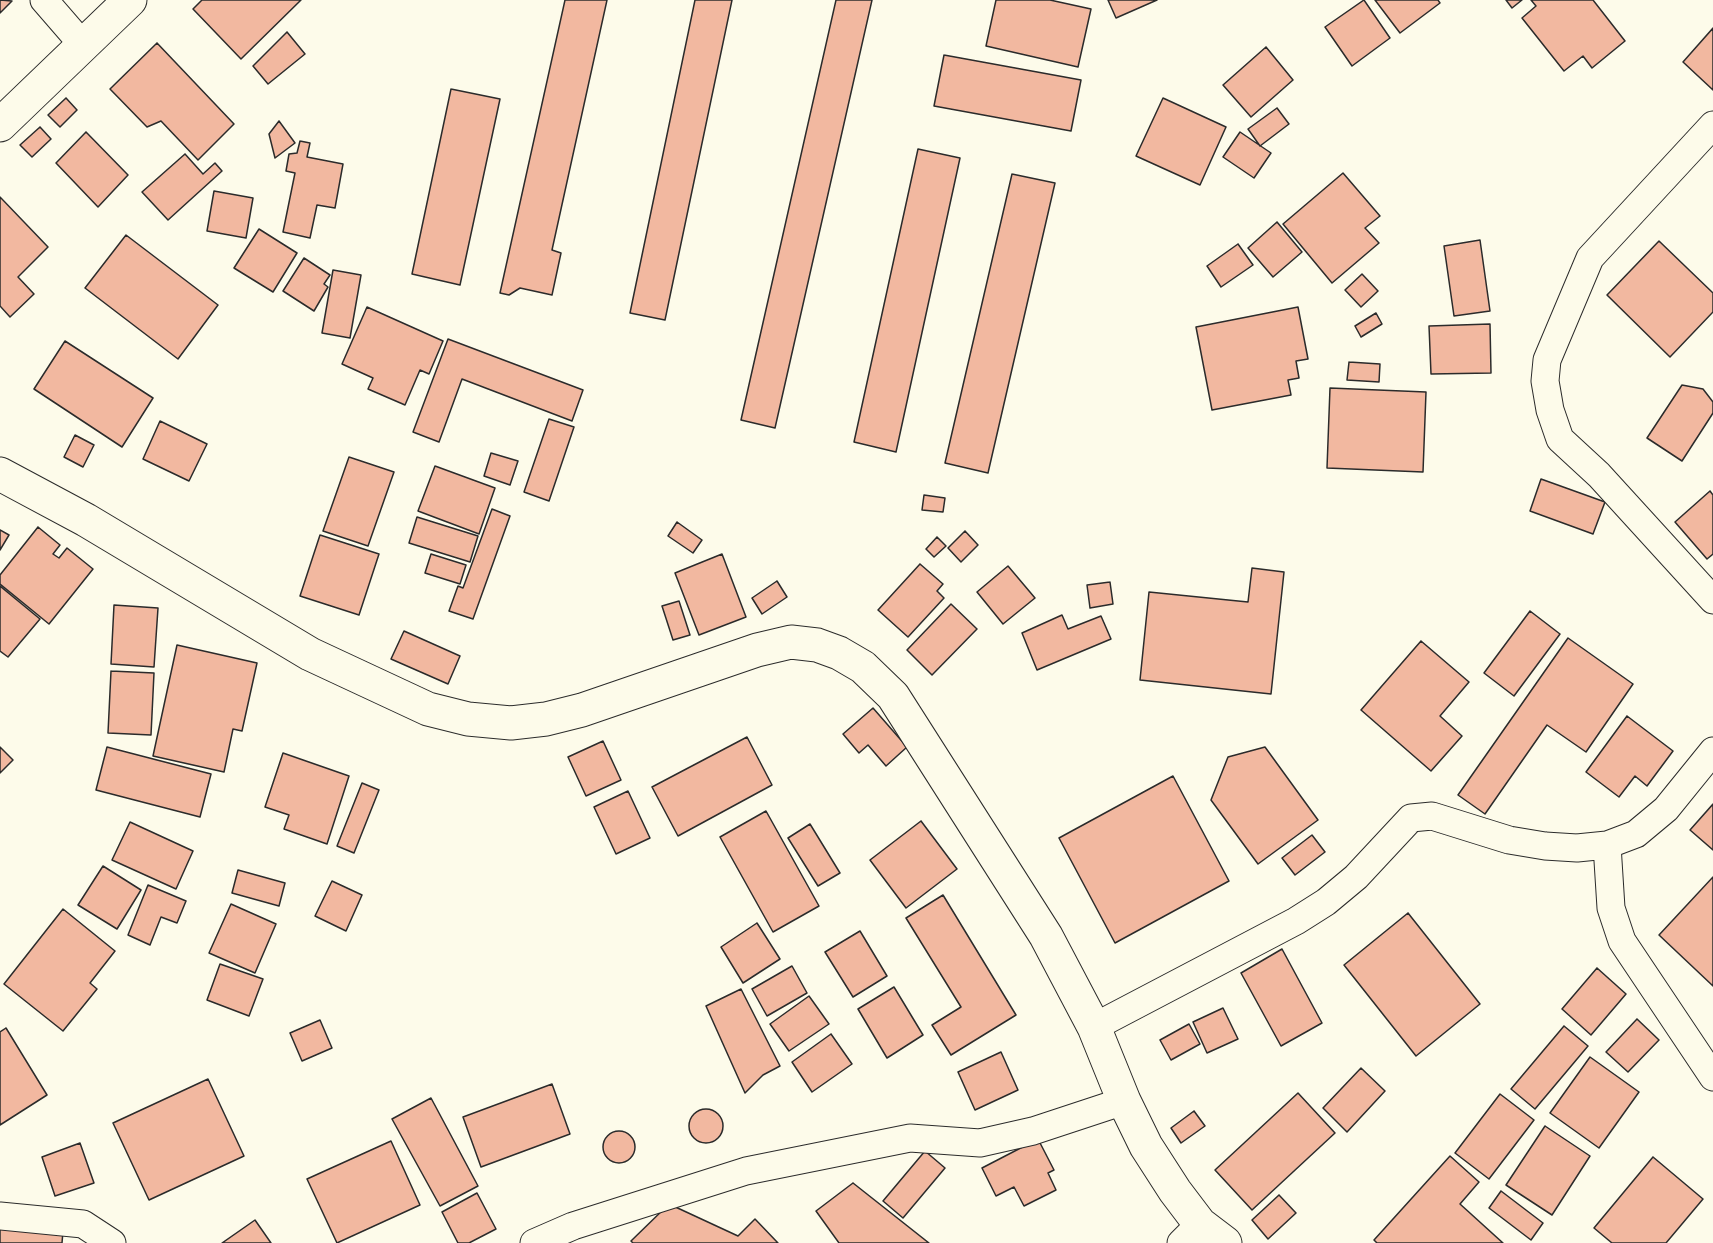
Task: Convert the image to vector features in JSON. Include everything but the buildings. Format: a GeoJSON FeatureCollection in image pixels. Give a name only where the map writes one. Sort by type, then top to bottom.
{"type":"FeatureCollection","features":[{"type":"Feature","properties":{"kind":"street"},"geometry":{"type":"LineString","coordinates":[[44,0],[83,45]]}},
{"type":"Feature","properties":{"kind":"street"},"geometry":{"type":"LineString","coordinates":[[0,125],[130,0]]}},
{"type":"Feature","properties":{"kind":"street"},"geometry":{"type":"LineString","coordinates":[[1713,124],[1590,258],[1547,360],[1545,381],[1550,410],[1560,439],[1599,475],[1713,600]]}},
{"type":"Feature","properties":{"kind":"street"},"geometry":{"type":"LineString","coordinates":[[0,474],[94,525],[310,654],[428,709],[468,719],[511,723],[546,719],[582,710],[756,650],[791,642],[818,645],[839,653],[863,667],[893,696],[1046,936],[1094,1027],[1124,1101],[1146,1146],[1202,1237]]}},
{"type":"Feature","properties":{"kind":"street"},"geometry":{"type":"LineString","coordinates":[[1094,1027],[1296,921],[1326,902],[1356,877],[1411,818],[1432,816],[1509,840],[1545,846],[1577,848],[1607,845],[1636,834],[1666,809],[1713,751]]}},
{"type":"Feature","properties":{"kind":"street"},"geometry":{"type":"LineString","coordinates":[[1607,845],[1611,908],[1622,941],[1634,963],[1713,1077]]}},
{"type":"Feature","properties":{"kind":"street"},"geometry":{"type":"LineString","coordinates":[[534,1243],[573,1226],[746,1171],[910,1138],[980,1143],[1033,1131],[1124,1101]]}},
{"type":"Feature","properties":{"kind":"street"},"geometry":{"type":"LineString","coordinates":[[0,1215],[83,1224],[112,1243]]}}]}
